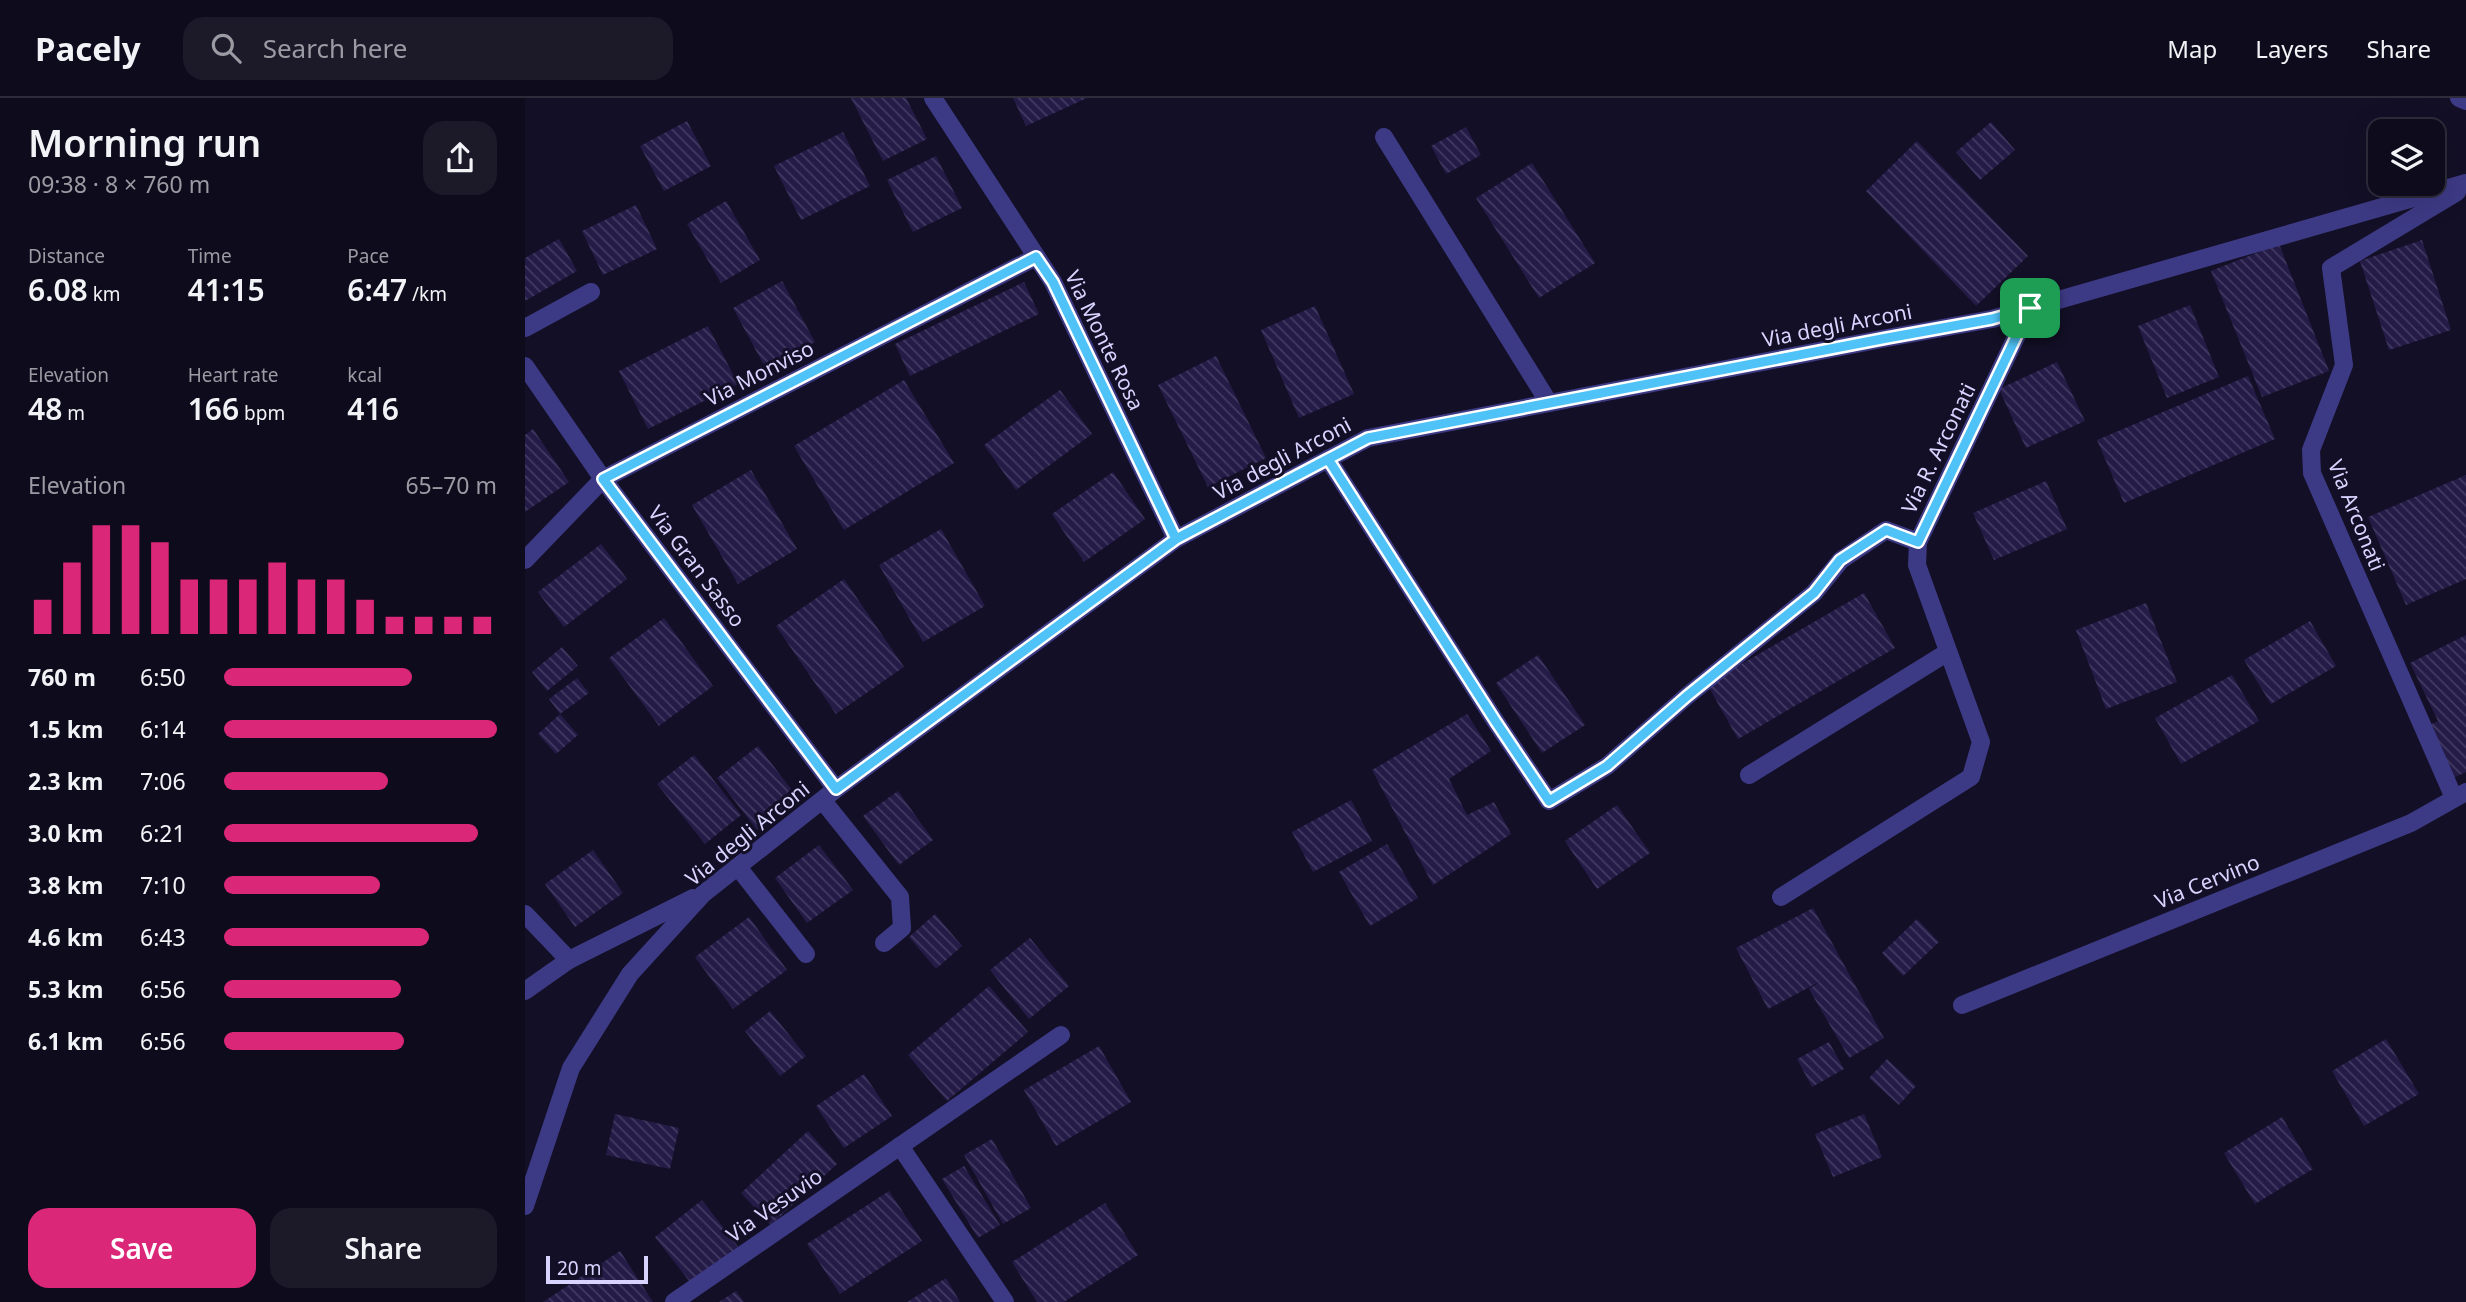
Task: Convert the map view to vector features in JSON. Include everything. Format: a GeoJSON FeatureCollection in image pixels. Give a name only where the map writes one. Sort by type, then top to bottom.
{"type":"FeatureCollection","features":[{"type":"Feature","properties":{"kind":"street","name":"Via Monte Rosa"},"geometry":{"type":"LineString","coordinates":[[933,98],[1053,282],[1176,539]]}},
{"type":"Feature","properties":{"kind":"street"},"geometry":{"type":"LineString","coordinates":[[2459,98],[2466,101]]}},
{"type":"Feature","properties":{"kind":"street"},"geometry":{"type":"LineString","coordinates":[[1384,137],[1549,403]]}},
{"type":"Feature","properties":{"kind":"street","name":"Via degli Arconi"},"geometry":{"type":"LineString","coordinates":[[525,1205],[571,1068],[630,974],[703,894],[829,795],[1176,539],[1328,459],[1368,438],[1992,319],[2466,185]]}},
{"type":"Feature","properties":{"kind":"street","name":"Via Arconati"},"geometry":{"type":"LineString","coordinates":[[2460,795],[2312,473],[2310,460],[2311,450],[2344,365],[2331,268],[2466,185]]}},
{"type":"Feature","properties":{"kind":"street","name":"Via Monviso"},"geometry":{"type":"LineString","coordinates":[[525,560],[603,479],[1036,257]]}},
{"type":"Feature","properties":{"kind":"street"},"geometry":{"type":"LineString","coordinates":[[525,328],[591,292]]}},
{"type":"Feature","properties":{"kind":"street","name":"Via R. Arconati"},"geometry":{"type":"LineString","coordinates":[[1781,897],[1971,777],[1981,742],[1917,565],[1918,542],[2030,308]]}},
{"type":"Feature","properties":{"kind":"street","name":"Via Gran Sasso"},"geometry":{"type":"LineString","coordinates":[[525,366],[900,897],[902,928],[884,943]]}},
{"type":"Feature","properties":{"kind":"street"},"geometry":{"type":"LineString","coordinates":[[1328,459],[1549,801],[1607,766],[1687,696],[1814,593],[1840,560],[1886,530],[1918,542]]}},
{"type":"Feature","properties":{"kind":"street"},"geometry":{"type":"LineString","coordinates":[[1749,775],[1948,652]]}},
{"type":"Feature","properties":{"kind":"street","name":"Via Cervino"},"geometry":{"type":"LineString","coordinates":[[1962,1005],[2411,822],[2460,795]]}},
{"type":"Feature","properties":{"kind":"street"},"geometry":{"type":"LineString","coordinates":[[738,867],[806,954]]}},
{"type":"Feature","properties":{"kind":"street"},"geometry":{"type":"LineString","coordinates":[[525,991],[569,960],[703,894]]}},
{"type":"Feature","properties":{"kind":"street"},"geometry":{"type":"LineString","coordinates":[[525,914],[569,960]]}},
{"type":"Feature","properties":{"kind":"street","name":"Via Vesuvio"},"geometry":{"type":"LineString","coordinates":[[674,1302],[1061,1035]]}},
{"type":"Feature","properties":{"kind":"street"},"geometry":{"type":"LineString","coordinates":[[900,1146],[1005,1302]]}},
{"type":"Feature","properties":{"kind":"building"},"geometry":{"type":"Polygon","coordinates":[[[851,98],[906,98],[927,139],[883,161],[851,98]]]}},
{"type":"Feature","properties":{"kind":"building"},"geometry":{"type":"Polygon","coordinates":[[[1013,98],[1087,98],[1026,126],[1013,98]]]}},
{"type":"Feature","properties":{"kind":"building"},"geometry":{"type":"Polygon","coordinates":[[[687,121],[711,166],[664,191],[640,146],[687,121]]]}},
{"type":"Feature","properties":{"kind":"building"},"geometry":{"type":"Polygon","coordinates":[[[1991,122],[2015,150],[1980,180],[1956,152],[1991,122]]]}},
{"type":"Feature","properties":{"kind":"building"},"geometry":{"type":"Polygon","coordinates":[[[1466,127],[1481,155],[1446,174],[1431,146],[1466,127]]]}},
{"type":"Feature","properties":{"kind":"building"},"geometry":{"type":"Polygon","coordinates":[[[843,132],[870,186],[801,220],[774,166],[843,132]]]}},
{"type":"Feature","properties":{"kind":"building"},"geometry":{"type":"Polygon","coordinates":[[[1917,141],[2028,256],[1976,306],[1866,191],[1917,141]]]}},
{"type":"Feature","properties":{"kind":"building"},"geometry":{"type":"Polygon","coordinates":[[[936,156],[962,208],[913,232],[887,180],[936,156]]]}},
{"type":"Feature","properties":{"kind":"building"},"geometry":{"type":"Polygon","coordinates":[[[1532,163],[1595,263],[1539,298],[1476,198],[1532,163]]]}},
{"type":"Feature","properties":{"kind":"building"},"geometry":{"type":"Polygon","coordinates":[[[726,201],[760,260],[721,283],[687,224],[726,201]]]}},
{"type":"Feature","properties":{"kind":"building"},"geometry":{"type":"Polygon","coordinates":[[[636,205],[657,249],[603,275],[582,231],[636,205]]]}},
{"type":"Feature","properties":{"kind":"building"},"geometry":{"type":"Polygon","coordinates":[[[559,239],[577,271],[525,301],[525,258],[559,239]]]}},
{"type":"Feature","properties":{"kind":"building"},"geometry":{"type":"Polygon","coordinates":[[[2422,240],[2451,330],[2389,350],[2360,261],[2422,240]]]}},
{"type":"Feature","properties":{"kind":"building"},"geometry":{"type":"Polygon","coordinates":[[[2279,244],[2329,371],[2262,397],[2211,271],[2279,244]]]}},
{"type":"Feature","properties":{"kind":"building"},"geometry":{"type":"Polygon","coordinates":[[[782,281],[815,342],[766,369],[733,308],[782,281]]]}},
{"type":"Feature","properties":{"kind":"building"},"geometry":{"type":"Polygon","coordinates":[[[1024,282],[1039,314],[910,376],[895,344],[1024,282]]]}},
{"type":"Feature","properties":{"kind":"building"},"geometry":{"type":"Polygon","coordinates":[[[2190,305],[2219,377],[2167,398],[2138,326],[2190,305]]]}},
{"type":"Feature","properties":{"kind":"building"},"geometry":{"type":"Polygon","coordinates":[[[1315,306],[1354,394],[1299,418],[1261,330],[1315,306]]]}},
{"type":"Feature","properties":{"kind":"building"},"geometry":{"type":"Polygon","coordinates":[[[708,326],[738,384],[648,429],[619,371],[708,326]]]}},
{"type":"Feature","properties":{"kind":"building"},"geometry":{"type":"Polygon","coordinates":[[[1216,356],[1266,458],[1208,487],[1158,385],[1216,356]]]}},
{"type":"Feature","properties":{"kind":"building"},"geometry":{"type":"Polygon","coordinates":[[[2057,362],[2085,421],[2026,448],[1999,389],[2057,362]]]}},
{"type":"Feature","properties":{"kind":"building"},"geometry":{"type":"Polygon","coordinates":[[[2248,376],[2275,439],[2124,503],[2097,440],[2248,376]]]}},
{"type":"Feature","properties":{"kind":"building"},"geometry":{"type":"Polygon","coordinates":[[[904,380],[954,463],[844,530],[794,446],[904,380]]]}},
{"type":"Feature","properties":{"kind":"building"},"geometry":{"type":"Polygon","coordinates":[[[1060,390],[1092,434],[1016,490],[984,445],[1060,390]]]}},
{"type":"Feature","properties":{"kind":"building"},"geometry":{"type":"Polygon","coordinates":[[[533,429],[569,482],[525,512],[525,435],[533,429]]]}},
{"type":"Feature","properties":{"kind":"building"},"geometry":{"type":"Polygon","coordinates":[[[751,470],[797,549],[738,584],[692,505],[751,470]]]}},
{"type":"Feature","properties":{"kind":"building"},"geometry":{"type":"Polygon","coordinates":[[[1113,472],[1145,519],[1084,562],[1052,514],[1113,472]]]}},
{"type":"Feature","properties":{"kind":"building"},"geometry":{"type":"Polygon","coordinates":[[[2466,475],[2466,579],[2406,605],[2368,517],[2466,475]]]}},
{"type":"Feature","properties":{"kind":"building"},"geometry":{"type":"Polygon","coordinates":[[[2046,481],[2067,529],[1994,560],[1973,513],[2046,481]]]}},
{"type":"Feature","properties":{"kind":"building"},"geometry":{"type":"Polygon","coordinates":[[[941,529],[985,606],[923,642],[879,565],[941,529]]]}},
{"type":"Feature","properties":{"kind":"building"},"geometry":{"type":"Polygon","coordinates":[[[601,544],[627,579],[564,627],[538,592],[601,544]]]}},
{"type":"Feature","properties":{"kind":"building"},"geometry":{"type":"Polygon","coordinates":[[[844,579],[904,667],[836,714],[776,626],[844,579]]]}},
{"type":"Feature","properties":{"kind":"building"},"geometry":{"type":"Polygon","coordinates":[[[1864,593],[1895,648],[1738,739],[1707,684],[1864,593]]]}},
{"type":"Feature","properties":{"kind":"building"},"geometry":{"type":"Polygon","coordinates":[[[2146,603],[2177,682],[2106,709],[2076,630],[2146,603]]]}},
{"type":"Feature","properties":{"kind":"building"},"geometry":{"type":"Polygon","coordinates":[[[664,618],[713,686],[659,726],[609,658],[664,618]]]}},
{"type":"Feature","properties":{"kind":"building"},"geometry":{"type":"Polygon","coordinates":[[[2310,621],[2336,666],[2271,704],[2244,660],[2310,621]]]}},
{"type":"Feature","properties":{"kind":"building"},"geometry":{"type":"Polygon","coordinates":[[[2466,635],[2466,772],[2453,778],[2427,726],[2438,721],[2410,663],[2466,635]]]}},
{"type":"Feature","properties":{"kind":"building"},"geometry":{"type":"Polygon","coordinates":[[[562,647],[578,666],[547,691],[532,672],[562,647]]]}},
{"type":"Feature","properties":{"kind":"building"},"geometry":{"type":"Polygon","coordinates":[[[1538,655],[1585,725],[1542,753],[1496,683],[1538,655]]]}},
{"type":"Feature","properties":{"kind":"building"},"geometry":{"type":"Polygon","coordinates":[[[2232,675],[2259,721],[2181,764],[2155,718],[2232,675]]]}},
{"type":"Feature","properties":{"kind":"building"},"geometry":{"type":"Polygon","coordinates":[[[577,678],[589,693],[560,714],[549,699],[577,678]]]}},
{"type":"Feature","properties":{"kind":"building"},"geometry":{"type":"Polygon","coordinates":[[[560,714],[578,735],[556,754],[538,734],[560,714]]]}},
{"type":"Feature","properties":{"kind":"building"},"geometry":{"type":"Polygon","coordinates":[[[1467,714],[1491,751],[1449,779],[1467,815],[1494,802],[1511,834],[1433,885],[1372,770],[1467,714]]]}},
{"type":"Feature","properties":{"kind":"building"},"geometry":{"type":"Polygon","coordinates":[[[758,746],[798,798],[757,830],[717,778],[758,746]]]}},
{"type":"Feature","properties":{"kind":"building"},"geometry":{"type":"Polygon","coordinates":[[[694,755],[741,815],[705,844],[657,784],[694,755]]]}},
{"type":"Feature","properties":{"kind":"building"},"geometry":{"type":"Polygon","coordinates":[[[898,791],[933,840],[899,865],[863,816],[898,791]]]}},
{"type":"Feature","properties":{"kind":"building"},"geometry":{"type":"Polygon","coordinates":[[[1351,800],[1372,841],[1313,872],[1292,832],[1351,800]]]}},
{"type":"Feature","properties":{"kind":"building"},"geometry":{"type":"Polygon","coordinates":[[[1617,805],[1650,853],[1597,889],[1565,841],[1617,805]]]}},
{"type":"Feature","properties":{"kind":"building"},"geometry":{"type":"Polygon","coordinates":[[[1387,844],[1418,898],[1370,926],[1339,872],[1387,844]]]}},
{"type":"Feature","properties":{"kind":"building"},"geometry":{"type":"Polygon","coordinates":[[[819,845],[853,890],[807,923],[775,878],[819,845]]]}},
{"type":"Feature","properties":{"kind":"building"},"geometry":{"type":"Polygon","coordinates":[[[593,850],[623,893],[575,927],[545,884],[593,850]]]}},
{"type":"Feature","properties":{"kind":"building"},"geometry":{"type":"Polygon","coordinates":[[[1813,908],[1884,1038],[1849,1058],[1809,989],[1821,981],[1768,1009],[1736,948],[1813,908]]]}},
{"type":"Feature","properties":{"kind":"building"},"geometry":{"type":"Polygon","coordinates":[[[935,914],[962,946],[936,969],[909,937],[935,914]]]}},
{"type":"Feature","properties":{"kind":"building"},"geometry":{"type":"Polygon","coordinates":[[[749,917],[787,970],[733,1009],[695,957],[749,917]]]}},
{"type":"Feature","properties":{"kind":"building"},"geometry":{"type":"Polygon","coordinates":[[[1917,919],[1939,942],[1903,976],[1882,953],[1917,919]]]}},
{"type":"Feature","properties":{"kind":"building"},"geometry":{"type":"Polygon","coordinates":[[[1030,938],[1069,986],[1029,1019],[990,970],[1030,938]]]}},
{"type":"Feature","properties":{"kind":"building"},"geometry":{"type":"Polygon","coordinates":[[[989,986],[1028,1032],[947,1101],[908,1055],[989,986]]]}},
{"type":"Feature","properties":{"kind":"building"},"geometry":{"type":"Polygon","coordinates":[[[770,1011],[806,1056],[780,1076],[745,1031],[770,1011]]]}},
{"type":"Feature","properties":{"kind":"building"},"geometry":{"type":"Polygon","coordinates":[[[2386,1039],[2419,1094],[2364,1126],[2332,1071],[2386,1039]]]}},
{"type":"Feature","properties":{"kind":"building"},"geometry":{"type":"Polygon","coordinates":[[[1829,1042],[1844,1069],[1812,1087],[1797,1059],[1829,1042]]]}},
{"type":"Feature","properties":{"kind":"building"},"geometry":{"type":"Polygon","coordinates":[[[1099,1046],[1131,1102],[1056,1146],[1024,1090],[1099,1046]]]}},
{"type":"Feature","properties":{"kind":"building"},"geometry":{"type":"Polygon","coordinates":[[[1887,1059],[1916,1086],[1899,1105],[1869,1078],[1887,1059]]]}},
{"type":"Feature","properties":{"kind":"building"},"geometry":{"type":"Polygon","coordinates":[[[864,1074],[892,1116],[844,1148],[816,1106],[864,1074]]]}},
{"type":"Feature","properties":{"kind":"building"},"geometry":{"type":"Polygon","coordinates":[[[615,1114],[679,1128],[670,1169],[606,1155],[615,1114]]]}},
{"type":"Feature","properties":{"kind":"building"},"geometry":{"type":"Polygon","coordinates":[[[1864,1114],[1882,1157],[1833,1177],[1815,1134],[1864,1114]]]}},
{"type":"Feature","properties":{"kind":"building"},"geometry":{"type":"Polygon","coordinates":[[[2282,1117],[2313,1169],[2255,1204],[2224,1153],[2282,1117]]]}},
{"type":"Feature","properties":{"kind":"building"},"geometry":{"type":"Polygon","coordinates":[[[808,1131],[837,1164],[771,1225],[741,1193],[808,1131]]]}},
{"type":"Feature","properties":{"kind":"building"},"geometry":{"type":"Polygon","coordinates":[[[992,1139],[1031,1208],[1003,1224],[964,1155],[992,1139]]]}},
{"type":"Feature","properties":{"kind":"building"},"geometry":{"type":"Polygon","coordinates":[[[964,1166],[1000,1225],[978,1238],[942,1179],[964,1166]]]}},
{"type":"Feature","properties":{"kind":"building"},"geometry":{"type":"Polygon","coordinates":[[[889,1191],[922,1241],[840,1294],[807,1244],[889,1191]]]}},
{"type":"Feature","properties":{"kind":"building"},"geometry":{"type":"Polygon","coordinates":[[[702,1200],[740,1249],[693,1286],[655,1237],[702,1200]]]}},
{"type":"Feature","properties":{"kind":"building"},"geometry":{"type":"Polygon","coordinates":[[[1105,1203],[1138,1255],[1064,1302],[1037,1302],[1012,1262],[1105,1203]]]}},
{"type":"Feature","properties":{"kind":"building"},"geometry":{"type":"Polygon","coordinates":[[[620,1251],[653,1302],[543,1302],[620,1251]]]}},
{"type":"Feature","properties":{"kind":"building"},"geometry":{"type":"Polygon","coordinates":[[[946,1278],[960,1302],[907,1302],[946,1278]]]}},
{"type":"Feature","properties":{"kind":"building"},"geometry":{"type":"Polygon","coordinates":[[[736,1291],[744,1302],[719,1302],[736,1291]]]}},
{"type":"Feature","properties":{"kind":"route"},"geometry":{"type":"LineString","coordinates":[[2030,308],[1918,542],[1886,530],[1840,560],[1814,593],[1687,696],[1607,766],[1549,801],[1496,722],[1328,459],[1176,539],[1053,282],[1036,257],[603,479],[836,789],[1176,539],[1368,438],[1992,319],[2030,308]]}}]}
